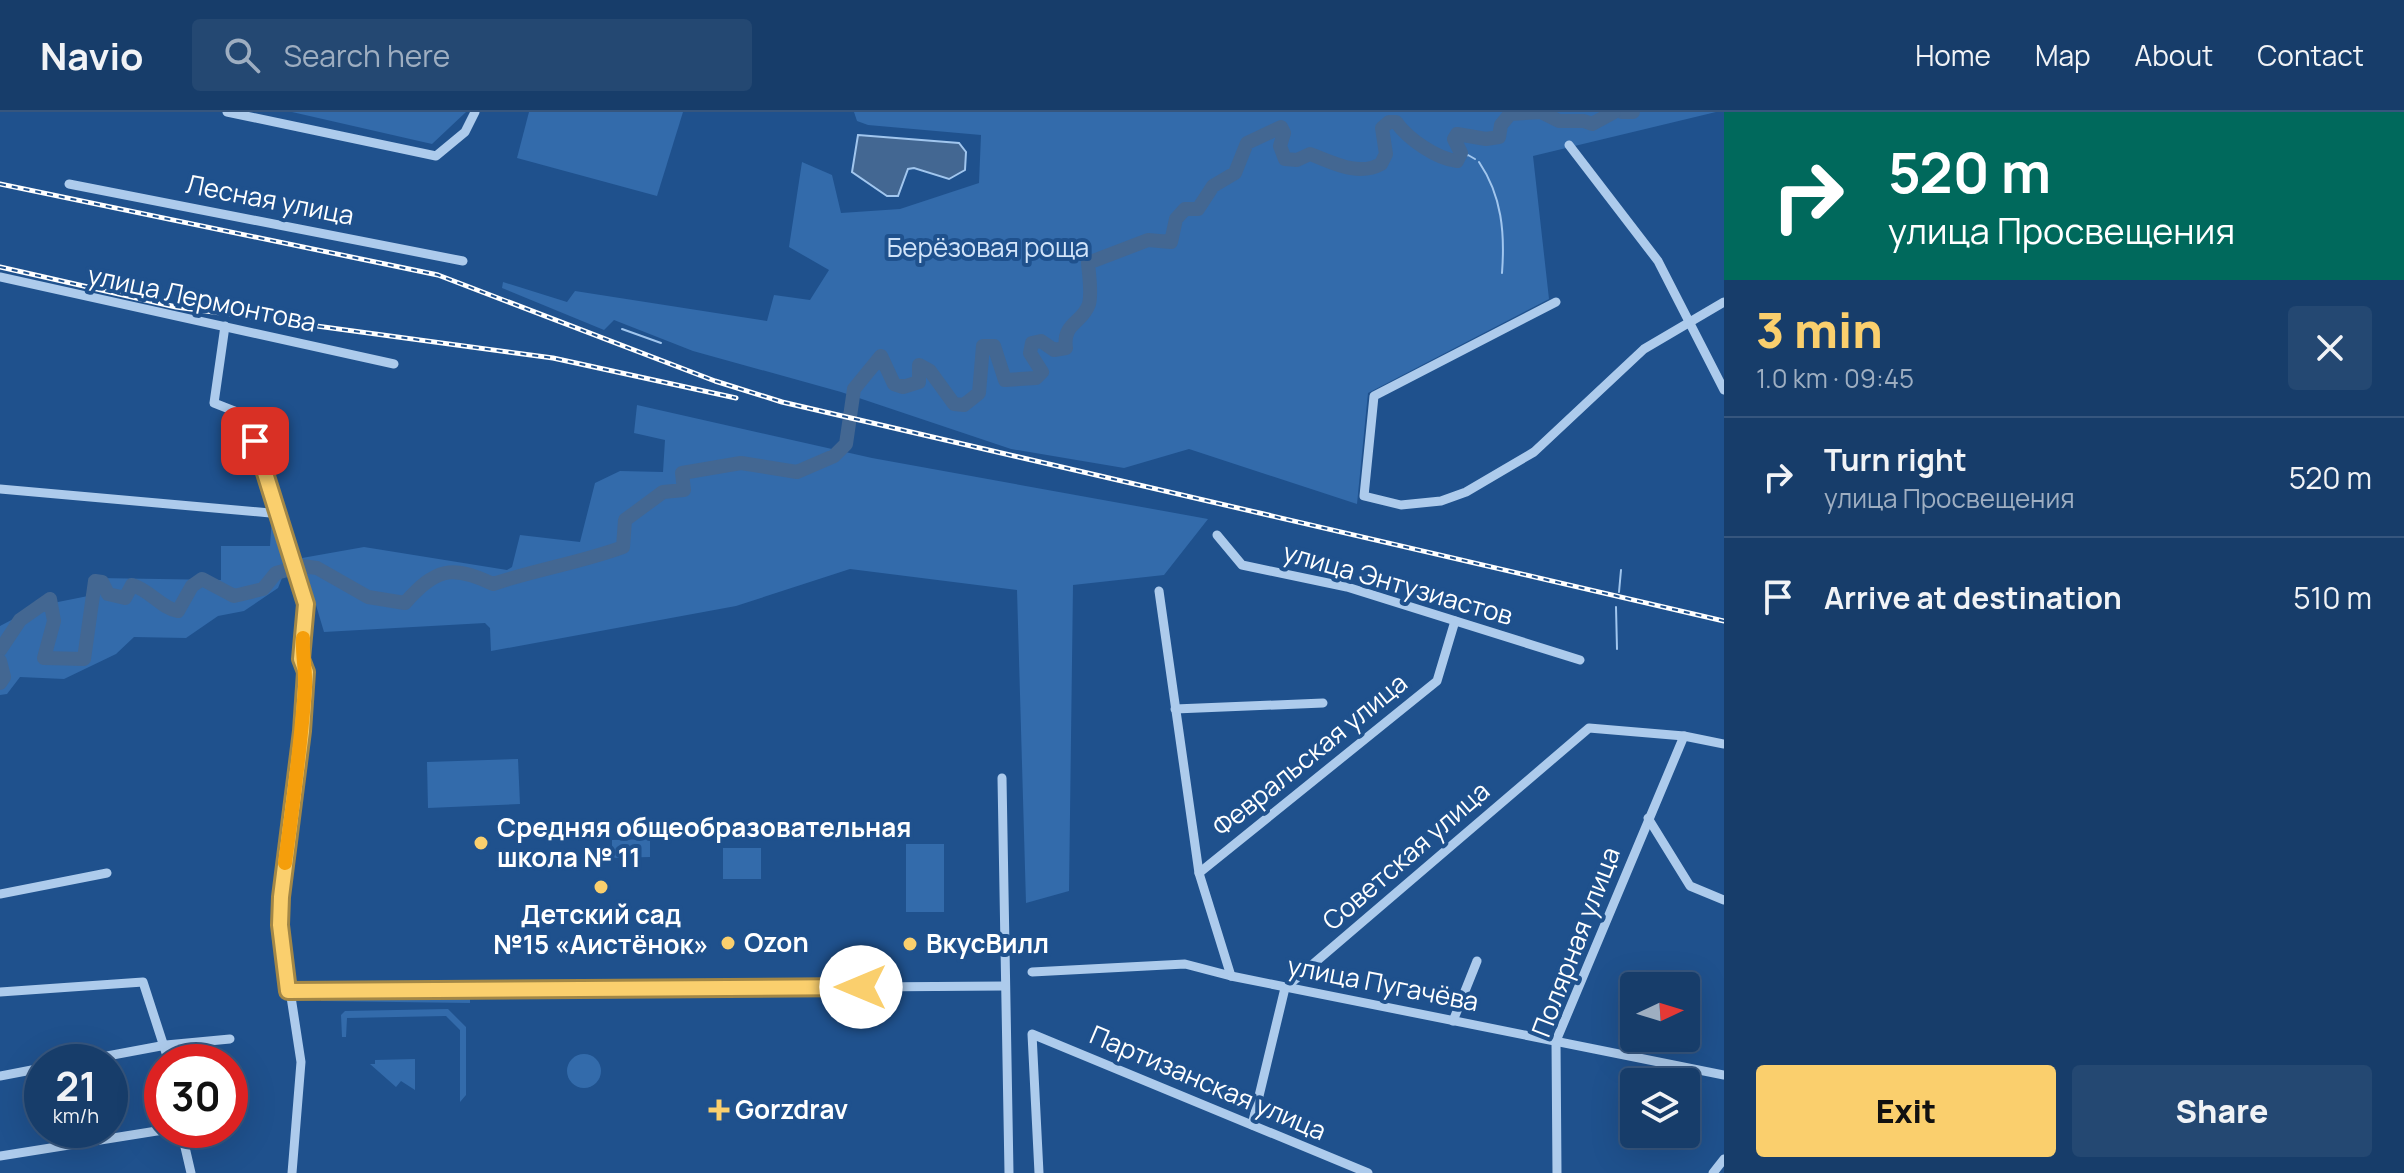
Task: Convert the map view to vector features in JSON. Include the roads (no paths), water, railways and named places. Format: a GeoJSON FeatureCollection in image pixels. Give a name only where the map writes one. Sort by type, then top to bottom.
{"type":"FeatureCollection","features":[{"type":"Feature","properties":{"kind":"street"},"geometry":{"type":"LineString","coordinates":[[227,112],[436,156],[465,132],[475,112]]}},
{"type":"Feature","properties":{"kind":"street"},"geometry":{"type":"LineString","coordinates":[[1569,145],[1658,261],[1724,390]]}},
{"type":"Feature","properties":{"kind":"street","name":"Лесная улица"},"geometry":{"type":"LineString","coordinates":[[69,184],[463,261]]}},
{"type":"Feature","properties":{"kind":"street","name":"улица Лермонтова"},"geometry":{"type":"LineString","coordinates":[[0,277],[394,364]]}},
{"type":"Feature","properties":{"kind":"street"},"geometry":{"type":"LineString","coordinates":[[1556,302],[1374,396],[1364,496],[1401,505],[1441,501],[1466,492],[1534,452],[1644,349],[1724,302]]}},
{"type":"Feature","properties":{"kind":"street"},"geometry":{"type":"LineString","coordinates":[[225,326],[214,403],[247,416],[281,514],[306,604],[301,659],[306,672],[280,925],[301,1062],[292,1173]]}},
{"type":"Feature","properties":{"kind":"street"},"geometry":{"type":"LineString","coordinates":[[0,489],[281,514]]}},
{"type":"Feature","properties":{"kind":"street","name":"улица Энтузиастов"},"geometry":{"type":"LineString","coordinates":[[1217,535],[1242,565],[1347,587],[1580,660]]}},
{"type":"Feature","properties":{"kind":"street"},"geometry":{"type":"LineString","coordinates":[[1159,591],[1199,873],[1231,976]]}},
{"type":"Feature","properties":{"kind":"street","name":"Февральская улица"},"geometry":{"type":"LineString","coordinates":[[1199,873],[1437,681],[1455,621]]}},
{"type":"Feature","properties":{"kind":"street"},"geometry":{"type":"LineString","coordinates":[[1175,709],[1323,703]]}},
{"type":"Feature","properties":{"kind":"street","name":"Советская улица"},"geometry":{"type":"LineString","coordinates":[[1285,988],[1589,728],[1684,736],[1724,744]]}},
{"type":"Feature","properties":{"kind":"street","name":"Полярная улица"},"geometry":{"type":"LineString","coordinates":[[1557,1173],[1556,1041],[1684,736]]}},
{"type":"Feature","properties":{"kind":"street"},"geometry":{"type":"LineString","coordinates":[[1002,778],[1009,1173]]}},
{"type":"Feature","properties":{"kind":"street"},"geometry":{"type":"LineString","coordinates":[[1648,818],[1690,886],[1724,900]]}},
{"type":"Feature","properties":{"kind":"street"},"geometry":{"type":"LineString","coordinates":[[0,894],[107,873]]}},
{"type":"Feature","properties":{"kind":"street"},"geometry":{"type":"LineString","coordinates":[[1453,1021],[1477,961]]}},
{"type":"Feature","properties":{"kind":"street","name":"улица Пугачёва"},"geometry":{"type":"LineString","coordinates":[[1032,972],[1185,964],[1285,988],[1724,1075]]}},
{"type":"Feature","properties":{"kind":"street"},"geometry":{"type":"LineString","coordinates":[[0,992],[143,982],[166,1044]]}},
{"type":"Feature","properties":{"kind":"street"},"geometry":{"type":"LineString","coordinates":[[288,991],[1004,986]]}},
{"type":"Feature","properties":{"kind":"street"},"geometry":{"type":"LineString","coordinates":[[1252,1125],[1285,988]]}},
{"type":"Feature","properties":{"kind":"street","name":"Партизанская улица"},"geometry":{"type":"LineString","coordinates":[[1039,1173],[1032,1034],[1368,1173]]}},
{"type":"Feature","properties":{"kind":"street"},"geometry":{"type":"LineString","coordinates":[[177,1044],[230,1039]]}},
{"type":"Feature","properties":{"kind":"street"},"geometry":{"type":"LineString","coordinates":[[0,1076],[24,1071]]}},
{"type":"Feature","properties":{"kind":"street"},"geometry":{"type":"LineString","coordinates":[[0,1156],[144,1133]]}},
{"type":"Feature","properties":{"kind":"street"},"geometry":{"type":"LineString","coordinates":[[185,1148],[191,1173]]}},
{"type":"Feature","properties":{"kind":"street"},"geometry":{"type":"LineString","coordinates":[[1713,1173],[1724,1159]]}},
{"type":"Feature","properties":{"kind":"waterway"},"geometry":{"type":"LineString","coordinates":[[0,650],[20,620],[50,599],[54,621],[44,658],[84,659],[95,581],[102,582],[108,594],[125,598],[132,585],[178,611],[192,586],[202,579],[234,596],[263,589],[276,573],[302,566],[317,568],[368,597],[405,603],[426,583],[444,573],[466,574],[493,584],[607,553],[623,547],[625,520],[663,492],[684,490],[682,473],[741,463],[797,472],[834,456],[846,444],[854,389],[881,356],[894,384],[903,387],[919,382],[919,365],[930,371],[954,404],[964,405],[979,393],[983,346],[994,346],[1005,380],[1036,378],[1042,372],[1030,353],[1032,343],[1041,341],[1054,350],[1066,348],[1067,333],[1089,304],[1088,263],[1148,240],[1171,242],[1176,219],[1185,209],[1198,209],[1213,186],[1235,173],[1247,143],[1281,127],[1284,133],[1280,146],[1285,159],[1297,160],[1310,154],[1345,167],[1363,169],[1381,164],[1386,154],[1382,128],[1389,122],[1396,122],[1432,152],[1457,161],[1461,153],[1454,139],[1457,134],[1486,139],[1499,137],[1501,125],[1510,114],[1541,112],[1559,121],[1592,124],[1614,112]]}},
{"type":"Feature","properties":{"kind":"waterway"},"geometry":{"type":"LineString","coordinates":[[1622,112],[1633,112]]}},
{"type":"Feature","properties":{"kind":"waterway"},"geometry":{"type":"LineString","coordinates":[[1461,157],[1468,155],[1475,159]]}},
{"type":"Feature","properties":{"kind":"waterway"},"geometry":{"type":"LineString","coordinates":[[1479,162],[1493,188],[1500,215],[1502,273]]}},
{"type":"Feature","properties":{"kind":"waterway"},"geometry":{"type":"LineString","coordinates":[[622,329],[661,343]]}},
{"type":"Feature","properties":{"kind":"waterway"},"geometry":{"type":"LineString","coordinates":[[1619,592],[1621,570]]}},
{"type":"Feature","properties":{"kind":"waterway"},"geometry":{"type":"LineString","coordinates":[[1616,607],[1617,649]]}},
{"type":"Feature","properties":{"kind":"waterway"},"geometry":{"type":"LineString","coordinates":[[0,661],[4,677],[0,683]]}},
{"type":"Feature","properties":{"kind":"railway"},"geometry":{"type":"LineString","coordinates":[[0,184],[438,275],[715,381],[782,402],[1724,621]]}},
{"type":"Feature","properties":{"kind":"railway"},"geometry":{"type":"LineString","coordinates":[[0,267],[176,307],[553,358],[736,398]]}},
{"type":"Feature","properties":{"kind":"place","name":"Средняя общеобразовательная школа № 11"},"geometry":{"type":"Point","coordinates":[481,843]}},
{"type":"Feature","properties":{"kind":"place","name":"Детский сад №15 «Аистёнок»"},"geometry":{"type":"Point","coordinates":[601,887]}},
{"type":"Feature","properties":{"kind":"place","name":"Ozon"},"geometry":{"type":"Point","coordinates":[728,943]}},
{"type":"Feature","properties":{"kind":"place","name":"ВкусВилл"},"geometry":{"type":"Point","coordinates":[910,944]}},
{"type":"Feature","properties":{"kind":"place","name":"Gorzdrav"},"geometry":{"type":"Point","coordinates":[719,1110]}},
{"type":"Feature","properties":{"kind":"park label","name":"Берёзовая роща"},"geometry":{"type":"Point","coordinates":[988,248]}}]}
